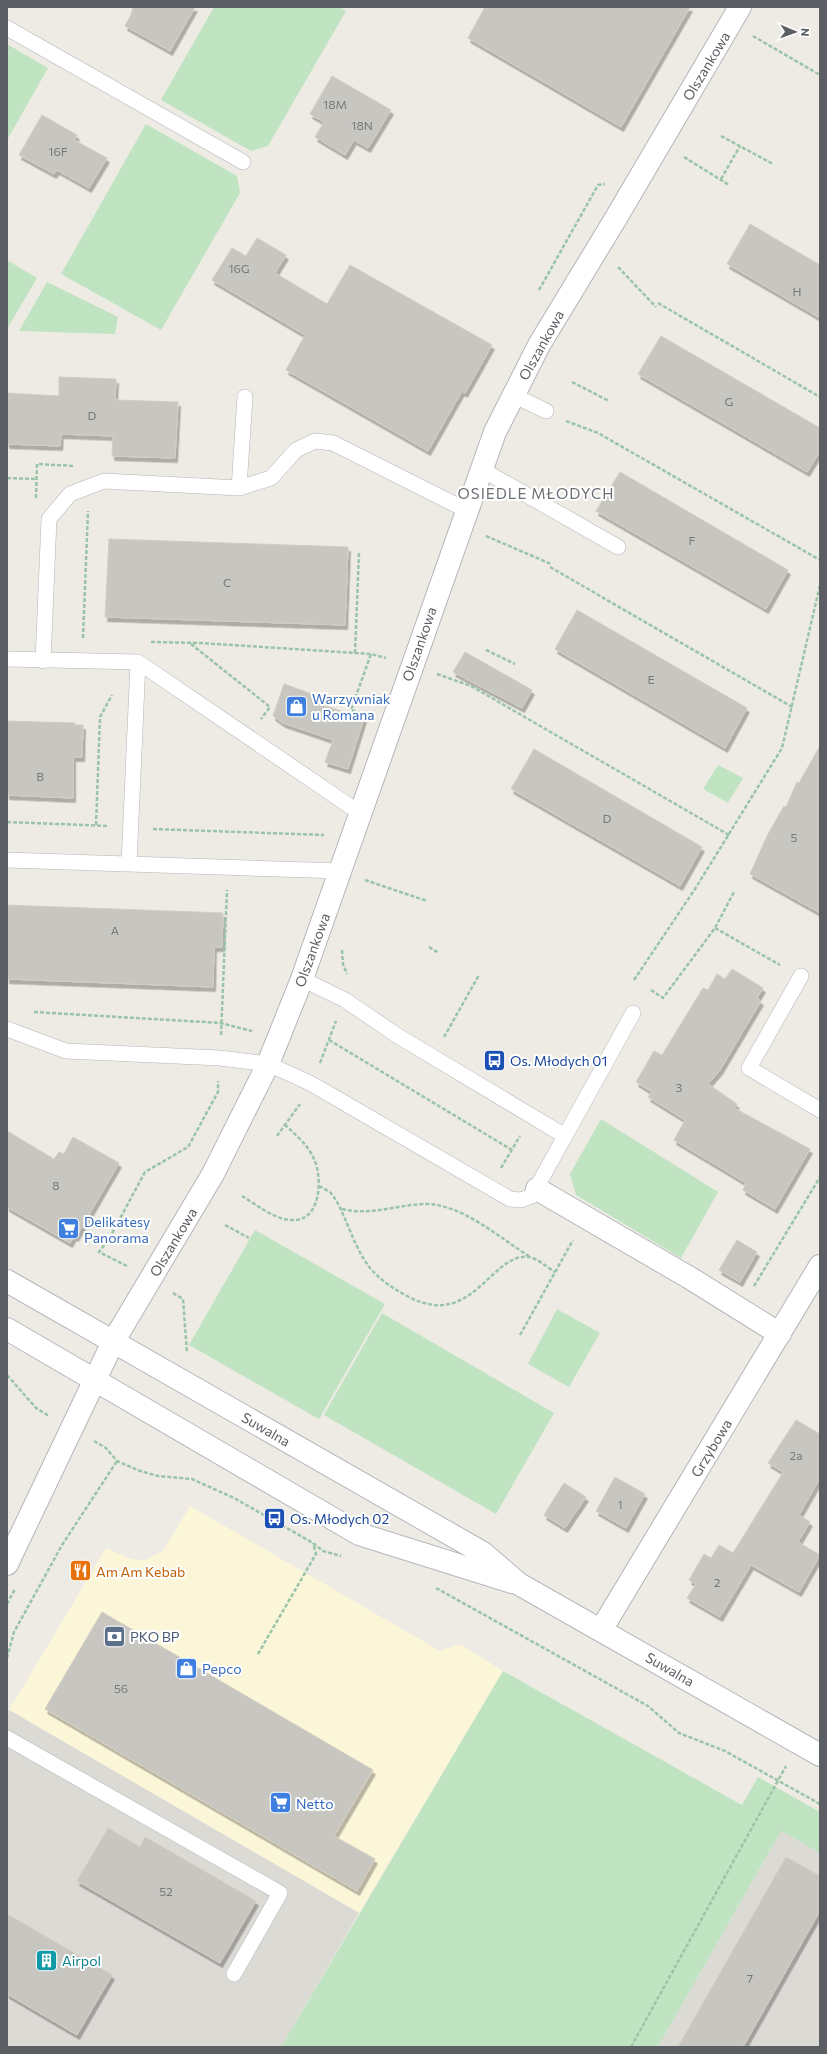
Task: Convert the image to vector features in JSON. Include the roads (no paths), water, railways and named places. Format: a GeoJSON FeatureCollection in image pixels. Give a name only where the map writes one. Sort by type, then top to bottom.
{"type":"FeatureCollection","features":[{"type":"Feature","properties":{"kind":"street","name":"Olszankowa"},"geometry":{"type":"LineString","coordinates":[[7,1564],[113,1342],[213,1174],[268,1064],[302,979],[463,518],[495,432],[539,344],[661,143],[736,15]]}},
{"type":"Feature","properties":{"kind":"street"},"geometry":{"type":"LineString","coordinates":[[537,1189],[690,1278],[780,1334]]}},
{"type":"Feature","properties":{"kind":"street","name":"Grzybowa"},"geometry":{"type":"LineString","coordinates":[[601,1630],[820,1266]]}},
{"type":"Feature","properties":{"kind":"street","name":"Suwalna"},"geometry":{"type":"LineString","coordinates":[[7,1281],[483,1553],[519,1584],[820,1755]]}},
{"type":"Feature","properties":{"kind":"street","name":"Suwalna"},"geometry":{"type":"LineString","coordinates":[[7,1330],[359,1534],[519,1584]]}},
{"type":"Feature","properties":{"kind":"lane"},"geometry":{"type":"LineString","coordinates":[[7,28],[243,162]]}},
{"type":"Feature","properties":{"kind":"lane"},"geometry":{"type":"LineString","coordinates":[[514,395],[546,411]]}},
{"type":"Feature","properties":{"kind":"lane"},"geometry":{"type":"LineString","coordinates":[[239,488],[245,397]]}},
{"type":"Feature","properties":{"kind":"lane"},"geometry":{"type":"LineString","coordinates":[[43,660],[49,519],[70,494],[104,481],[239,488],[271,478],[296,450],[315,441],[333,443],[463,518]]}},
{"type":"Feature","properties":{"kind":"lane"},"geometry":{"type":"LineString","coordinates":[[481,469],[618,547]]}},
{"type":"Feature","properties":{"kind":"lane"},"geometry":{"type":"LineString","coordinates":[[7,659],[138,662],[360,813]]}},
{"type":"Feature","properties":{"kind":"lane"},"geometry":{"type":"LineString","coordinates":[[129,864],[138,662]]}},
{"type":"Feature","properties":{"kind":"lane"},"geometry":{"type":"LineString","coordinates":[[7,860],[341,870]]}},
{"type":"Feature","properties":{"kind":"lane"},"geometry":{"type":"LineString","coordinates":[[801,976],[749,1068],[820,1110]]}},
{"type":"Feature","properties":{"kind":"lane"},"geometry":{"type":"LineString","coordinates":[[302,979],[345,1000],[398,1036],[565,1136]]}},
{"type":"Feature","properties":{"kind":"lane"},"geometry":{"type":"LineString","coordinates":[[7,1029],[66,1051],[220,1058],[268,1064],[316,1086],[490,1187],[516,1200],[532,1196],[537,1189],[633,1013]]}},
{"type":"Feature","properties":{"kind":"lane"},"geometry":{"type":"LineString","coordinates":[[7,1738],[280,1893],[234,1974]]}},
{"type":"Feature","properties":{"kind":"place","name":"Warzywniak u Romana"},"geometry":{"type":"Point","coordinates":[297,706]}},
{"type":"Feature","properties":{"kind":"place","name":"Os. Młodych 01"},"geometry":{"type":"Point","coordinates":[495,1060]}},
{"type":"Feature","properties":{"kind":"place","name":"Delikatesy Panorama"},"geometry":{"type":"Point","coordinates":[69,1229]}},
{"type":"Feature","properties":{"kind":"place","name":"Os. Młodych 02"},"geometry":{"type":"Point","coordinates":[275,1518]}},
{"type":"Feature","properties":{"kind":"place","name":"Am Am Kebab"},"geometry":{"type":"Point","coordinates":[81,1571]}},
{"type":"Feature","properties":{"kind":"place","name":"PKO BP"},"geometry":{"type":"Point","coordinates":[115,1636]}},
{"type":"Feature","properties":{"kind":"place","name":"Pepco"},"geometry":{"type":"Point","coordinates":[187,1668]}},
{"type":"Feature","properties":{"kind":"place","name":"Netto"},"geometry":{"type":"Point","coordinates":[280,1803]}},
{"type":"Feature","properties":{"kind":"place","name":"Airpol"},"geometry":{"type":"Point","coordinates":[47,1960]}},
{"type":"Feature","properties":{"kind":"district","name":"OSIEDLE MŁODYCH"},"geometry":{"type":"Point","coordinates":[536,493]}}]}
